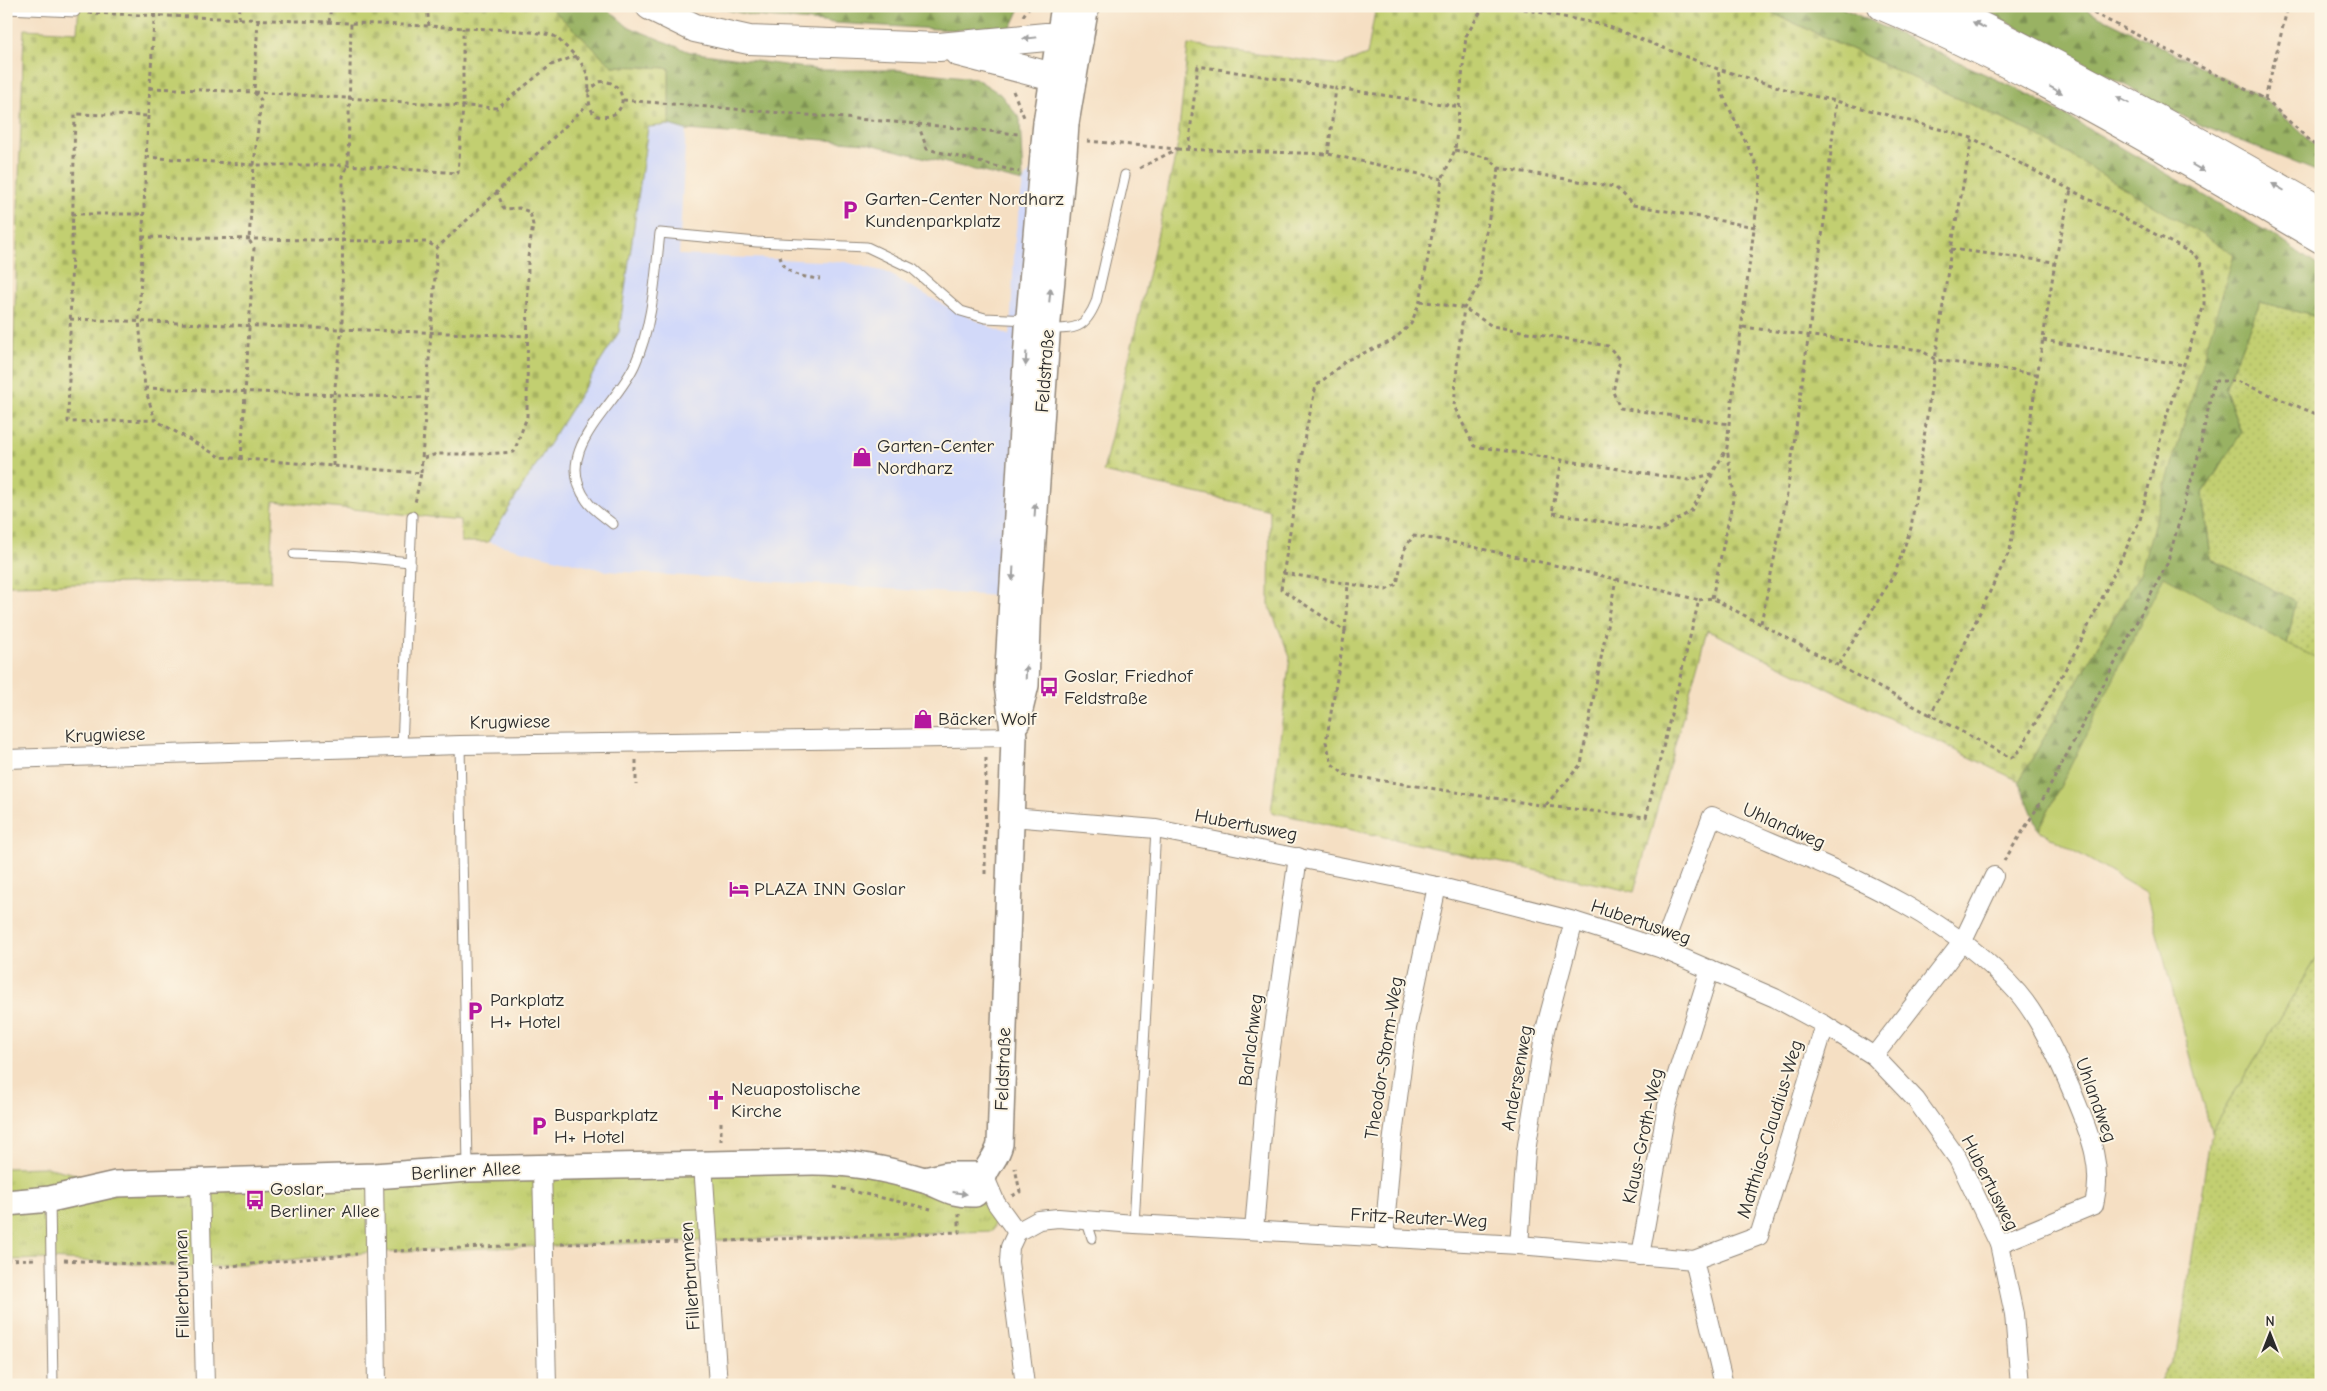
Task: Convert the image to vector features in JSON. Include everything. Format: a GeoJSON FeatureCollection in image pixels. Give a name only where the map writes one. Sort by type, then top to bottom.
{"type":"FeatureCollection","features":[{"type":"Feature","properties":{"kind":"highway"},"geometry":{"type":"LineString","coordinates":[[1882,6],[2013,67],[2080,102],[2155,142],[2321,239]]}},
{"type":"Feature","properties":{"kind":"highway"},"geometry":{"type":"LineString","coordinates":[[1940,6],[2022,46],[2166,122],[2321,211]]}},
{"type":"Feature","properties":{"kind":"highway"},"geometry":{"type":"LineString","coordinates":[[652,7],[695,28],[749,40],[940,47],[1046,36],[1069,39]]}},
{"type":"Feature","properties":{"kind":"highway"},"geometry":{"type":"LineString","coordinates":[[940,47],[1063,78]]}},
{"type":"Feature","properties":{"kind":"street","name":"Feldstraße"},"geometry":{"type":"LineString","coordinates":[[984,1175],[997,1157],[1000,1144],[1014,737],[1007,685],[1056,123],[1069,39],[1064,6]]}},
{"type":"Feature","properties":{"kind":"street","name":"Feldstraße"},"geometry":{"type":"LineString","coordinates":[[1069,39],[1086,6]]}},
{"type":"Feature","properties":{"kind":"street","name":"Krugwiese"},"geometry":{"type":"LineString","coordinates":[[6,759],[402,746],[1014,737]]}},
{"type":"Feature","properties":{"kind":"street","name":"Uhlandweg"},"geometry":{"type":"LineString","coordinates":[[1662,949],[1712,816],[1904,902],[1963,941],[2018,994],[2056,1053],[2091,1137],[2099,1184],[2094,1205],[1999,1244]]}},
{"type":"Feature","properties":{"kind":"street","name":"Hubertusweg"},"geometry":{"type":"LineString","coordinates":[[1012,817],[1156,829],[1437,886],[1574,921],[1662,949],[1775,998],[1825,1025],[1874,1056],[1916,1100],[1958,1159],[1999,1244],[2014,1314],[2020,1385]]}},
{"type":"Feature","properties":{"kind":"street","name":"Barlachweg"},"geometry":{"type":"LineString","coordinates":[[1254,1230],[1267,1075],[1298,857]]}},
{"type":"Feature","properties":{"kind":"street"},"geometry":{"type":"LineString","coordinates":[[1874,1056],[1963,941],[1994,876]]}},
{"type":"Feature","properties":{"kind":"street","name":"Theodor-Storm-Weg"},"geometry":{"type":"LineString","coordinates":[[1384,1239],[1392,1144],[1407,1028],[1437,886]]}},
{"type":"Feature","properties":{"kind":"street","name":"Andersenweg"},"geometry":{"type":"LineString","coordinates":[[1519,1245],[1526,1151],[1546,1030],[1574,921]]}},
{"type":"Feature","properties":{"kind":"street","name":"Klaus-Groth-Weg"},"geometry":{"type":"LineString","coordinates":[[1640,1256],[1667,1106],[1710,969]]}},
{"type":"Feature","properties":{"kind":"street","name":"Matthias-Claudius-Weg"},"geometry":{"type":"LineString","coordinates":[[1694,1260],[1760,1236],[1825,1025]]}},
{"type":"Feature","properties":{"kind":"street","name":"Berliner Allee"},"geometry":{"type":"LineString","coordinates":[[6,1203],[50,1199],[116,1184],[374,1176],[468,1169],[847,1162],[926,1180],[947,1175],[984,1175]]}},
{"type":"Feature","properties":{"kind":"street","name":"Fillerbrunnen"},"geometry":{"type":"LineString","coordinates":[[703,1164],[718,1385]]}},
{"type":"Feature","properties":{"kind":"street"},"geometry":{"type":"LineString","coordinates":[[542,1168],[547,1385]]}},
{"type":"Feature","properties":{"kind":"street"},"geometry":{"type":"LineString","coordinates":[[984,1175],[996,1203],[1017,1232],[1010,1247],[1009,1262],[1025,1385]]}},
{"type":"Feature","properties":{"kind":"street"},"geometry":{"type":"LineString","coordinates":[[374,1176],[377,1385]]}},
{"type":"Feature","properties":{"kind":"street","name":"Fillerbrunnen"},"geometry":{"type":"LineString","coordinates":[[200,1182],[205,1385]]}},
{"type":"Feature","properties":{"kind":"street","name":"Fritz-Reuter-Weg"},"geometry":{"type":"LineString","coordinates":[[1017,1232],[1039,1220],[1058,1218],[1086,1219],[1134,1224],[1519,1245],[1694,1260]]}},
{"type":"Feature","properties":{"kind":"street"},"geometry":{"type":"LineString","coordinates":[[1694,1260],[1724,1385]]}},
{"type":"Feature","properties":{"kind":"lane"},"geometry":{"type":"LineString","coordinates":[[6,9],[74,12]]}},
{"type":"Feature","properties":{"kind":"lane"},"geometry":{"type":"LineString","coordinates":[[613,524],[588,502],[580,487],[575,469],[577,453],[584,439],[634,366],[645,335],[660,233],[777,243],[867,247],[913,269],[962,311],[985,318],[1038,325],[1080,326],[1090,318],[1096,302],[1125,175]]}},
{"type":"Feature","properties":{"kind":"lane"},"geometry":{"type":"LineString","coordinates":[[402,746],[412,516]]}},
{"type":"Feature","properties":{"kind":"lane"},"geometry":{"type":"LineString","coordinates":[[294,554],[348,556],[410,562]]}},
{"type":"Feature","properties":{"kind":"lane"},"geometry":{"type":"LineString","coordinates":[[460,745],[468,1169]]}},
{"type":"Feature","properties":{"kind":"lane"},"geometry":{"type":"LineString","coordinates":[[1134,1224],[1156,829]]}},
{"type":"Feature","properties":{"kind":"lane"},"geometry":{"type":"LineString","coordinates":[[50,1199],[53,1385]]}},
{"type":"Feature","properties":{"kind":"lane"},"geometry":{"type":"LineString","coordinates":[[1086,1219],[1092,1238]]}},
{"type":"Feature","properties":{"kind":"path"},"geometry":{"type":"LineString","coordinates":[[155,6],[139,320],[145,388],[155,420]]}},
{"type":"Feature","properties":{"kind":"path"},"geometry":{"type":"LineString","coordinates":[[239,19],[240,6]]}},
{"type":"Feature","properties":{"kind":"path"},"geometry":{"type":"LineString","coordinates":[[329,22],[331,6]]}},
{"type":"Feature","properties":{"kind":"path"},"geometry":{"type":"LineString","coordinates":[[427,6],[429,26]]}},
{"type":"Feature","properties":{"kind":"path"},"geometry":{"type":"LineString","coordinates":[[1345,632],[1281,589],[1305,435],[1316,386],[1347,360],[1392,341],[1411,324],[1420,301],[1442,179],[1455,150],[1461,107],[1466,36],[1480,11],[1503,6]]}},
{"type":"Feature","properties":{"kind":"path"},"geometry":{"type":"LineString","coordinates":[[1283,573],[1386,590],[1397,584],[1404,550],[1413,536],[1442,540],[1616,579],[1699,600],[1712,598],[1839,664],[1930,716],[2010,758],[2020,750],[2080,643],[2140,520],[2167,414],[2204,305],[2204,269],[2195,255],[1972,138],[1836,100],[1795,92],[1718,69],[1604,25],[1508,6]]}},
{"type":"Feature","properties":{"kind":"path"},"geometry":{"type":"LineString","coordinates":[[2079,6],[2265,99],[2321,151]]}},
{"type":"Feature","properties":{"kind":"path"},"geometry":{"type":"LineString","coordinates":[[2265,99],[2288,6]]}},
{"type":"Feature","properties":{"kind":"path"},"geometry":{"type":"LineString","coordinates":[[74,12],[429,26],[553,35],[576,56],[588,76],[588,92],[588,104],[597,114],[609,116],[618,110],[623,100],[618,86],[607,81],[596,83],[588,92]]}},
{"type":"Feature","properties":{"kind":"path"},"geometry":{"type":"LineString","coordinates":[[241,459],[254,248],[249,240],[261,100],[254,92],[258,20]]}},
{"type":"Feature","properties":{"kind":"path"},"geometry":{"type":"LineString","coordinates":[[333,466],[334,395],[342,328],[343,176],[348,165],[351,23]]}},
{"type":"Feature","properties":{"kind":"path"},"geometry":{"type":"LineString","coordinates":[[146,157],[254,165],[348,165],[458,173],[463,106],[463,28]]}},
{"type":"Feature","properties":{"kind":"path"},"geometry":{"type":"LineString","coordinates":[[150,88],[254,92],[497,108],[551,65],[576,56]]}},
{"type":"Feature","properties":{"kind":"path"},"geometry":{"type":"LineString","coordinates":[[1188,149],[1198,66],[1461,107]]}},
{"type":"Feature","properties":{"kind":"path"},"geometry":{"type":"LineString","coordinates":[[1712,598],[1734,495],[1727,448],[1760,174],[1721,91],[1718,69]]}},
{"type":"Feature","properties":{"kind":"path"},"geometry":{"type":"LineString","coordinates":[[1328,154],[1336,88]]}},
{"type":"Feature","properties":{"kind":"path"},"geometry":{"type":"LineString","coordinates":[[623,100],[1018,134]]}},
{"type":"Feature","properties":{"kind":"path"},"geometry":{"type":"LineString","coordinates":[[1760,623],[1786,501],[1824,222],[1836,100]]}},
{"type":"Feature","properties":{"kind":"path"},"geometry":{"type":"LineString","coordinates":[[412,516],[424,458],[426,398],[437,248],[498,192],[588,104]]}},
{"type":"Feature","properties":{"kind":"path"},"geometry":{"type":"LineString","coordinates":[[148,116],[75,114],[68,422],[155,420],[220,458],[422,473]]}},
{"type":"Feature","properties":{"kind":"path"},"geometry":{"type":"LineString","coordinates":[[918,124],[927,149],[1026,174]]}},
{"type":"Feature","properties":{"kind":"path"},"geometry":{"type":"LineString","coordinates":[[1839,664],[1895,573],[1911,528],[1951,249],[1972,138]]}},
{"type":"Feature","properties":{"kind":"path"},"geometry":{"type":"LineString","coordinates":[[1087,141],[1177,149],[1328,154],[1442,179]]}},
{"type":"Feature","properties":{"kind":"path"},"geometry":{"type":"LineString","coordinates":[[1125,175],[1177,149]]}},
{"type":"Feature","properties":{"kind":"path"},"geometry":{"type":"LineString","coordinates":[[1455,150],[1489,158],[1499,168],[1615,187],[1633,205],[1755,226]]}},
{"type":"Feature","properties":{"kind":"path"},"geometry":{"type":"LineString","coordinates":[[1499,168],[1483,247],[1479,286],[1464,308],[1454,406],[1474,446],[1688,480],[1712,474]]}},
{"type":"Feature","properties":{"kind":"path"},"geometry":{"type":"LineString","coordinates":[[1930,716],[2010,550],[2036,374],[2055,262],[2071,190]]}},
{"type":"Feature","properties":{"kind":"path"},"geometry":{"type":"LineString","coordinates":[[424,458],[437,454],[514,452],[527,418],[528,257],[533,225],[530,212],[520,208],[504,209],[498,192]]}},
{"type":"Feature","properties":{"kind":"path"},"geometry":{"type":"LineString","coordinates":[[72,214],[144,214]]}},
{"type":"Feature","properties":{"kind":"path"},"geometry":{"type":"LineString","coordinates":[[142,237],[427,242],[437,248]]}},
{"type":"Feature","properties":{"kind":"path"},"geometry":{"type":"LineString","coordinates":[[777,243],[781,262],[798,277],[820,279]]}},
{"type":"Feature","properties":{"kind":"path"},"geometry":{"type":"LineString","coordinates":[[1951,249],[2055,262]]}},
{"type":"Feature","properties":{"kind":"path"},"geometry":{"type":"LineString","coordinates":[[1420,301],[1464,308],[1492,326],[1608,346],[1620,359],[1613,392],[1620,408],[1729,424]]}},
{"type":"Feature","properties":{"kind":"path"},"geometry":{"type":"LineString","coordinates":[[70,319],[249,324],[430,334],[528,336]]}},
{"type":"Feature","properties":{"kind":"path"},"geometry":{"type":"LineString","coordinates":[[1743,327],[1921,350],[1936,360],[2036,374]]}},
{"type":"Feature","properties":{"kind":"path"},"geometry":{"type":"LineString","coordinates":[[2043,340],[2184,365]]}},
{"type":"Feature","properties":{"kind":"path"},"geometry":{"type":"LineString","coordinates":[[1994,876],[2046,794],[2166,564],[2198,457],[2214,381],[2237,381],[2321,416]]}},
{"type":"Feature","properties":{"kind":"path"},"geometry":{"type":"LineString","coordinates":[[145,388],[426,398]]}},
{"type":"Feature","properties":{"kind":"path"},"geometry":{"type":"LineString","coordinates":[[1562,459],[1552,513],[1660,531],[1691,511],[1727,448]]}},
{"type":"Feature","properties":{"kind":"path"},"geometry":{"type":"LineString","coordinates":[[1546,806],[1581,764],[1616,579]]}},
{"type":"Feature","properties":{"kind":"path"},"geometry":{"type":"LineString","coordinates":[[1348,583],[1345,632],[1326,742],[1332,764],[1345,775],[1546,806],[1646,817],[1699,600]]}},
{"type":"Feature","properties":{"kind":"path"},"geometry":{"type":"LineString","coordinates":[[826,1187],[934,1210]]}},
{"type":"Feature","properties":{"kind":"path"},"geometry":{"type":"LineString","coordinates":[[6,1260],[50,1259],[202,1268],[374,1252],[959,1232],[959,1216],[952,1215]]}},
{"type":"Feature","properties":{"kind":"path"},"geometry":{"type":"LineString","coordinates":[[2315,1385],[2321,1375]]}},
{"type":"Feature","properties":{"kind":"shaded area"},"geometry":{"type":"Polygon","coordinates":[[[669,125],[686,130],[679,255],[845,262],[886,272],[942,304],[1010,336],[1015,237],[1023,182],[1043,154],[1029,598],[607,571],[488,542],[619,332],[648,126],[669,125]]]}},
{"type":"Feature","properties":{"kind":"green space"},"geometry":{"type":"Polygon","coordinates":[[[79,6],[549,6],[612,66],[669,68],[669,125],[648,127],[619,332],[488,542],[461,542],[460,520],[274,501],[271,581],[6,585],[24,29],[77,32],[79,6]]]}},
{"type":"Feature","properties":{"kind":"green space"},"geometry":{"type":"Polygon","coordinates":[[[549,6],[604,6],[627,26],[690,52],[820,70],[898,70],[975,78],[1000,94],[1020,119],[1023,182],[866,143],[686,130],[669,125],[669,68],[612,66],[549,6]]]}},
{"type":"Feature","properties":{"kind":"green space"},"geometry":{"type":"Polygon","coordinates":[[[710,6],[1021,6],[1011,28],[955,30],[754,16],[710,6]]]}},
{"type":"Feature","properties":{"kind":"green space"},"geometry":{"type":"Polygon","coordinates":[[[1376,6],[1757,6],[2033,133],[2234,254],[2140,573],[2019,781],[1707,630],[1634,892],[1271,812],[1290,657],[1269,605],[1270,510],[1103,472],[1177,149],[1188,45],[1340,65],[1367,55],[1376,6]]]}},
{"type":"Feature","properties":{"kind":"green space"},"geometry":{"type":"Polygon","coordinates":[[[1757,6],[1838,6],[2030,95],[2278,238],[2321,268],[2321,318],[2260,302],[2225,388],[2241,433],[2203,493],[2211,559],[2296,601],[2287,644],[2164,577],[2039,830],[2019,781],[2140,573],[2033,133],[1757,6]]]}},
{"type":"Feature","properties":{"kind":"green space"},"geometry":{"type":"Polygon","coordinates":[[[1977,6],[2079,6],[2265,99],[2321,151],[2321,173],[2198,124],[1977,6]]]}},
{"type":"Feature","properties":{"kind":"green space"},"geometry":{"type":"Polygon","coordinates":[[[2260,301],[2321,318],[2321,660],[2287,644],[2295,601],[2211,559],[2203,493],[2241,433],[2225,388],[2260,301]]]}},
{"type":"Feature","properties":{"kind":"green space"},"geometry":{"type":"Polygon","coordinates":[[[2164,576],[2287,644],[2321,660],[2321,951],[2211,1131],[2146,893],[2039,830],[2164,576]]]}},
{"type":"Feature","properties":{"kind":"green space"},"geometry":{"type":"Polygon","coordinates":[[[2321,951],[2321,1385],[2158,1385],[2178,1348],[2211,1131],[2321,951]]]}},
{"type":"Feature","properties":{"kind":"green space"},"geometry":{"type":"Polygon","coordinates":[[[847,1162],[975,1194],[997,1216],[992,1231],[374,1252],[202,1268],[50,1259],[6,1260],[6,1168],[46,1167],[116,1184],[847,1162]]]}},
{"type":"Feature","properties":{"kind":"place","name":"Garten-Center Nordharz Kundenparkplatz"},"geometry":{"type":"Point","coordinates":[850,210]}},
{"type":"Feature","properties":{"kind":"place","name":"Garten-Center Nordharz"},"geometry":{"type":"Point","coordinates":[862,457]}},
{"type":"Feature","properties":{"kind":"place","name":"Goslar, Friedhof Feldstraße"},"geometry":{"type":"Point","coordinates":[1049,687]}},
{"type":"Feature","properties":{"kind":"place","name":"Bäcker Wolf"},"geometry":{"type":"Point","coordinates":[923,719]}},
{"type":"Feature","properties":{"kind":"place","name":"PLAZA INN Goslar"},"geometry":{"type":"Point","coordinates":[739,889]}},
{"type":"Feature","properties":{"kind":"place","name":"Parkplatz H+ Hotel"},"geometry":{"type":"Point","coordinates":[475,1011]}},
{"type":"Feature","properties":{"kind":"place","name":"Neuapostolische Kirche"},"geometry":{"type":"Point","coordinates":[716,1100]}},
{"type":"Feature","properties":{"kind":"place","name":"Busparkplatz H+ Hotel"},"geometry":{"type":"Point","coordinates":[539,1126]}},
{"type":"Feature","properties":{"kind":"place","name":"Goslar, Berliner Allee"},"geometry":{"type":"Point","coordinates":[255,1200]}}]}
